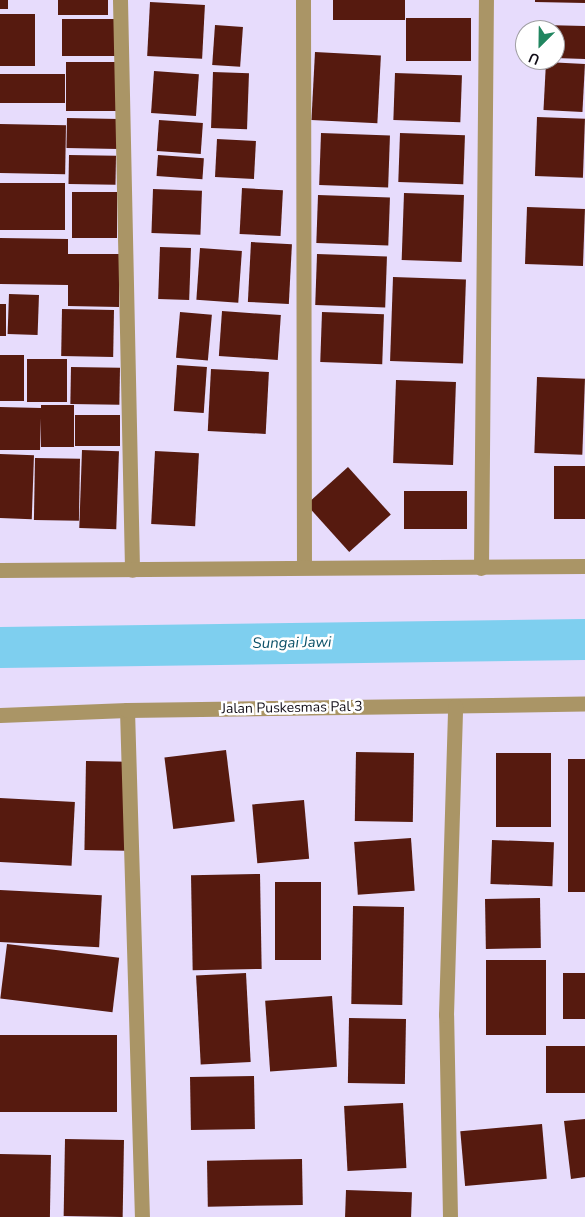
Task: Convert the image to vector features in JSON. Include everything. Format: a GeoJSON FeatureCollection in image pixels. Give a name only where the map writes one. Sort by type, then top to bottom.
{"type":"FeatureCollection","features":[{"type":"Feature","properties":{"kind":"street"},"geometry":{"type":"LineString","coordinates":[[120,0],[132,570]]}},
{"type":"Feature","properties":{"kind":"street"},"geometry":{"type":"LineString","coordinates":[[304,0],[304,566]]}},
{"type":"Feature","properties":{"kind":"street"},"geometry":{"type":"LineString","coordinates":[[481,568],[486,0]]}},
{"type":"Feature","properties":{"kind":"street"},"geometry":{"type":"LineString","coordinates":[[0,570],[132,570],[304,566],[481,568],[585,566]]}},
{"type":"Feature","properties":{"kind":"street","name":"Jalan Puskesmas Pal 3"},"geometry":{"type":"LineString","coordinates":[[0,715],[127,710],[585,704]]}},
{"type":"Feature","properties":{"kind":"street"},"geometry":{"type":"LineString","coordinates":[[450,1217],[446,1015],[455,706]]}},
{"type":"Feature","properties":{"kind":"street"},"geometry":{"type":"LineString","coordinates":[[127,710],[142,1217]]}},
{"type":"Feature","properties":{"kind":"building"},"geometry":{"type":"Polygon","coordinates":[[[0,0],[8,0],[8,9],[0,9],[0,0]]]}},
{"type":"Feature","properties":{"kind":"building"},"geometry":{"type":"Polygon","coordinates":[[[58,0],[108,0],[108,15],[58,15],[58,0]]]}},
{"type":"Feature","properties":{"kind":"building"},"geometry":{"type":"Polygon","coordinates":[[[333,0],[405,0],[405,20],[333,20],[333,0]]]}},
{"type":"Feature","properties":{"kind":"building"},"geometry":{"type":"Polygon","coordinates":[[[535,0],[585,0],[585,3],[535,2],[535,0]]]}},
{"type":"Feature","properties":{"kind":"building"},"geometry":{"type":"Polygon","coordinates":[[[150,2],[205,5],[202,59],[147,56],[150,2]]]}},
{"type":"Feature","properties":{"kind":"building"},"geometry":{"type":"Polygon","coordinates":[[[0,14],[35,14],[35,66],[0,66],[0,14]]]}},
{"type":"Feature","properties":{"kind":"building"},"geometry":{"type":"Polygon","coordinates":[[[406,18],[471,18],[471,61],[406,61],[406,18]]]}},
{"type":"Feature","properties":{"kind":"building"},"geometry":{"type":"Polygon","coordinates":[[[62,19],[117,19],[117,56],[62,56],[62,19]]]}},
{"type":"Feature","properties":{"kind":"building"},"geometry":{"type":"Polygon","coordinates":[[[215,25],[243,27],[240,67],[212,65],[215,25]]]}},
{"type":"Feature","properties":{"kind":"building"},"geometry":{"type":"Polygon","coordinates":[[[565,26],[585,26],[585,59],[565,58],[565,26]]]}},
{"type":"Feature","properties":{"kind":"building"},"geometry":{"type":"Polygon","coordinates":[[[315,52],[381,55],[377,123],[311,120],[315,52]]]}},
{"type":"Feature","properties":{"kind":"building"},"geometry":{"type":"Polygon","coordinates":[[[66,62],[117,62],[117,111],[66,111],[66,62]]]}},
{"type":"Feature","properties":{"kind":"building"},"geometry":{"type":"Polygon","coordinates":[[[565,63],[585,64],[582,112],[543,110],[546,70],[565,70],[565,63]]]}},
{"type":"Feature","properties":{"kind":"building"},"geometry":{"type":"Polygon","coordinates":[[[154,71],[199,74],[196,116],[151,113],[154,71]]]}},
{"type":"Feature","properties":{"kind":"building"},"geometry":{"type":"Polygon","coordinates":[[[213,72],[249,73],[247,129],[211,128],[213,72]]]}},
{"type":"Feature","properties":{"kind":"building"},"geometry":{"type":"Polygon","coordinates":[[[395,73],[462,75],[460,122],[393,120],[395,73]]]}},
{"type":"Feature","properties":{"kind":"building"},"geometry":{"type":"Polygon","coordinates":[[[0,74],[65,74],[65,103],[0,103],[0,74]]]}},
{"type":"Feature","properties":{"kind":"building"},"geometry":{"type":"Polygon","coordinates":[[[537,117],[585,119],[583,178],[535,176],[537,117]]]}},
{"type":"Feature","properties":{"kind":"building"},"geometry":{"type":"Polygon","coordinates":[[[67,118],[119,119],[118,149],[66,148],[67,118]]]}},
{"type":"Feature","properties":{"kind":"building"},"geometry":{"type":"Polygon","coordinates":[[[159,120],[203,123],[201,154],[157,151],[159,120]]]}},
{"type":"Feature","properties":{"kind":"building"},"geometry":{"type":"Polygon","coordinates":[[[0,124],[66,125],[65,174],[0,173],[0,124]]]}},
{"type":"Feature","properties":{"kind":"building"},"geometry":{"type":"Polygon","coordinates":[[[321,133],[390,135],[388,187],[319,185],[321,133]]]}},
{"type":"Feature","properties":{"kind":"building"},"geometry":{"type":"Polygon","coordinates":[[[400,133],[465,135],[463,184],[398,182],[400,133]]]}},
{"type":"Feature","properties":{"kind":"building"},"geometry":{"type":"Polygon","coordinates":[[[217,139],[256,141],[254,179],[215,177],[217,139]]]}},
{"type":"Feature","properties":{"kind":"building"},"geometry":{"type":"Polygon","coordinates":[[[69,155],[116,156],[115,185],[68,184],[69,155]]]}},
{"type":"Feature","properties":{"kind":"building"},"geometry":{"type":"Polygon","coordinates":[[[158,155],[204,158],[202,179],[157,176],[158,155]]]}},
{"type":"Feature","properties":{"kind":"building"},"geometry":{"type":"Polygon","coordinates":[[[0,183],[65,183],[65,230],[0,230],[0,183]]]}},
{"type":"Feature","properties":{"kind":"building"},"geometry":{"type":"Polygon","coordinates":[[[242,188],[283,190],[281,236],[240,234],[242,188]]]}},
{"type":"Feature","properties":{"kind":"building"},"geometry":{"type":"Polygon","coordinates":[[[153,189],[202,191],[200,235],[151,233],[153,189]]]}},
{"type":"Feature","properties":{"kind":"building"},"geometry":{"type":"Polygon","coordinates":[[[72,192],[117,192],[117,238],[72,238],[72,192]]]}},
{"type":"Feature","properties":{"kind":"building"},"geometry":{"type":"Polygon","coordinates":[[[404,193],[464,195],[462,262],[402,260],[404,193]]]}},
{"type":"Feature","properties":{"kind":"building"},"geometry":{"type":"Polygon","coordinates":[[[318,195],[390,198],[388,245],[316,243],[318,195]]]}},
{"type":"Feature","properties":{"kind":"building"},"geometry":{"type":"Polygon","coordinates":[[[527,207],[585,209],[583,266],[525,264],[527,207]]]}},
{"type":"Feature","properties":{"kind":"building"},"geometry":{"type":"Polygon","coordinates":[[[0,238],[68,239],[68,254],[119,254],[119,307],[68,306],[68,285],[0,284],[0,238]]]}},
{"type":"Feature","properties":{"kind":"building"},"geometry":{"type":"Polygon","coordinates":[[[251,242],[292,244],[289,304],[248,302],[251,242]]]}},
{"type":"Feature","properties":{"kind":"building"},"geometry":{"type":"Polygon","coordinates":[[[160,247],[191,248],[189,300],[158,299],[160,247]]]}},
{"type":"Feature","properties":{"kind":"building"},"geometry":{"type":"Polygon","coordinates":[[[200,248],[242,251],[238,303],[196,300],[200,248]]]}},
{"type":"Feature","properties":{"kind":"building"},"geometry":{"type":"Polygon","coordinates":[[[317,254],[387,256],[385,307],[315,305],[317,254]]]}},
{"type":"Feature","properties":{"kind":"building"},"geometry":{"type":"Polygon","coordinates":[[[393,277],[466,280],[463,363],[390,361],[393,277]]]}},
{"type":"Feature","properties":{"kind":"building"},"geometry":{"type":"Polygon","coordinates":[[[9,294],[39,295],[38,335],[8,334],[9,294]]]}},
{"type":"Feature","properties":{"kind":"building"},"geometry":{"type":"Polygon","coordinates":[[[0,304],[6,304],[6,336],[0,336],[0,304]]]}},
{"type":"Feature","properties":{"kind":"building"},"geometry":{"type":"Polygon","coordinates":[[[62,309],[114,310],[113,357],[61,356],[62,309]]]}},
{"type":"Feature","properties":{"kind":"building"},"geometry":{"type":"Polygon","coordinates":[[[222,311],[281,315],[278,360],[219,356],[222,311]]]}},
{"type":"Feature","properties":{"kind":"building"},"geometry":{"type":"Polygon","coordinates":[[[180,312],[212,315],[208,361],[176,358],[180,312]]]}},
{"type":"Feature","properties":{"kind":"building"},"geometry":{"type":"Polygon","coordinates":[[[322,312],[384,314],[382,364],[320,362],[322,312]]]}},
{"type":"Feature","properties":{"kind":"building"},"geometry":{"type":"Polygon","coordinates":[[[0,355],[24,355],[24,401],[0,401],[0,355]]]}},
{"type":"Feature","properties":{"kind":"building"},"geometry":{"type":"Polygon","coordinates":[[[27,359],[67,359],[67,402],[27,402],[27,359]]]}},
{"type":"Feature","properties":{"kind":"building"},"geometry":{"type":"Polygon","coordinates":[[[177,365],[207,367],[204,413],[174,411],[177,365]]]}},
{"type":"Feature","properties":{"kind":"building"},"geometry":{"type":"Polygon","coordinates":[[[71,367],[120,368],[119,405],[70,404],[71,367]]]}},
{"type":"Feature","properties":{"kind":"building"},"geometry":{"type":"Polygon","coordinates":[[[211,369],[269,372],[266,434],[208,431],[211,369]]]}},
{"type":"Feature","properties":{"kind":"building"},"geometry":{"type":"Polygon","coordinates":[[[537,377],[585,379],[582,455],[534,453],[537,377]]]}},
{"type":"Feature","properties":{"kind":"building"},"geometry":{"type":"Polygon","coordinates":[[[396,380],[456,382],[453,465],[393,463],[396,380]]]}},
{"type":"Feature","properties":{"kind":"building"},"geometry":{"type":"Polygon","coordinates":[[[41,405],[74,405],[74,447],[41,447],[41,418],[40,450],[0,450],[0,407],[41,408],[41,405]]]}},
{"type":"Feature","properties":{"kind":"building"},"geometry":{"type":"Polygon","coordinates":[[[75,415],[120,415],[120,446],[75,446],[75,415]]]}},
{"type":"Feature","properties":{"kind":"building"},"geometry":{"type":"Polygon","coordinates":[[[82,450],[119,451],[116,529],[79,528],[82,450]]]}},
{"type":"Feature","properties":{"kind":"building"},"geometry":{"type":"Polygon","coordinates":[[[155,451],[199,453],[195,526],[151,524],[155,451]]]}},
{"type":"Feature","properties":{"kind":"building"},"geometry":{"type":"Polygon","coordinates":[[[0,454],[34,455],[32,519],[0,518],[0,454]]]}},
{"type":"Feature","properties":{"kind":"building"},"geometry":{"type":"Polygon","coordinates":[[[35,458],[80,459],[79,521],[34,520],[35,458]]]}},
{"type":"Feature","properties":{"kind":"building"},"geometry":{"type":"Polygon","coordinates":[[[554,466],[585,466],[585,519],[554,519],[554,466]]]}},
{"type":"Feature","properties":{"kind":"building"},"geometry":{"type":"Polygon","coordinates":[[[348,467],[391,515],[349,552],[306,504],[348,467]]]}},
{"type":"Feature","properties":{"kind":"building"},"geometry":{"type":"Polygon","coordinates":[[[404,491],[467,491],[467,529],[404,529],[404,491]]]}},
{"type":"Feature","properties":{"kind":"building"},"geometry":{"type":"Polygon","coordinates":[[[226,750],[235,821],[173,829],[164,758],[226,750]]]}},
{"type":"Feature","properties":{"kind":"building"},"geometry":{"type":"Polygon","coordinates":[[[356,752],[414,753],[413,822],[355,821],[356,752]]]}},
{"type":"Feature","properties":{"kind":"building"},"geometry":{"type":"Polygon","coordinates":[[[496,753],[551,753],[551,827],[496,827],[496,753]]]}},
{"type":"Feature","properties":{"kind":"building"},"geometry":{"type":"Polygon","coordinates":[[[568,759],[585,759],[585,892],[568,892],[568,759]]]}},
{"type":"Feature","properties":{"kind":"building"},"geometry":{"type":"Polygon","coordinates":[[[86,761],[128,762],[126,851],[84,850],[86,761]]]}},
{"type":"Feature","properties":{"kind":"building"},"geometry":{"type":"Polygon","coordinates":[[[0,798],[75,802],[72,866],[0,862],[0,798]]]}},
{"type":"Feature","properties":{"kind":"building"},"geometry":{"type":"Polygon","coordinates":[[[304,800],[309,859],[257,863],[252,805],[304,800]]]}},
{"type":"Feature","properties":{"kind":"building"},"geometry":{"type":"Polygon","coordinates":[[[411,838],[415,891],[358,895],[354,842],[411,838]]]}},
{"type":"Feature","properties":{"kind":"building"},"geometry":{"type":"Polygon","coordinates":[[[492,840],[554,842],[552,886],[490,884],[492,840]]]}},
{"type":"Feature","properties":{"kind":"building"},"geometry":{"type":"Polygon","coordinates":[[[260,874],[262,969],[193,970],[191,875],[260,874]]]}},
{"type":"Feature","properties":{"kind":"building"},"geometry":{"type":"Polygon","coordinates":[[[275,882],[321,882],[321,960],[275,960],[275,882]]]}},
{"type":"Feature","properties":{"kind":"building"},"geometry":{"type":"Polygon","coordinates":[[[0,890],[102,895],[99,947],[0,942],[0,890]]]}},
{"type":"Feature","properties":{"kind":"building"},"geometry":{"type":"Polygon","coordinates":[[[540,898],[541,948],[486,949],[485,899],[540,898]]]}},
{"type":"Feature","properties":{"kind":"building"},"geometry":{"type":"Polygon","coordinates":[[[353,906],[404,907],[402,1005],[351,1004],[353,906]]]}},
{"type":"Feature","properties":{"kind":"building"},"geometry":{"type":"Polygon","coordinates":[[[7,944],[119,958],[112,1012],[0,999],[7,944]]]}},
{"type":"Feature","properties":{"kind":"building"},"geometry":{"type":"Polygon","coordinates":[[[486,960],[546,960],[546,1035],[486,1035],[486,960]]]}},
{"type":"Feature","properties":{"kind":"building"},"geometry":{"type":"Polygon","coordinates":[[[246,973],[251,1062],[201,1064],[196,976],[246,973]]]}},
{"type":"Feature","properties":{"kind":"building"},"geometry":{"type":"Polygon","coordinates":[[[563,973],[585,973],[585,1019],[563,1019],[563,973]]]}},
{"type":"Feature","properties":{"kind":"building"},"geometry":{"type":"Polygon","coordinates":[[[332,996],[337,1067],[270,1072],[265,1001],[332,996]]]}},
{"type":"Feature","properties":{"kind":"building"},"geometry":{"type":"Polygon","coordinates":[[[349,1018],[406,1019],[405,1084],[348,1083],[349,1018]]]}},
{"type":"Feature","properties":{"kind":"building"},"geometry":{"type":"Polygon","coordinates":[[[0,1035],[117,1035],[117,1112],[0,1112],[0,1035]]]}},
{"type":"Feature","properties":{"kind":"building"},"geometry":{"type":"Polygon","coordinates":[[[546,1046],[585,1046],[585,1093],[546,1093],[546,1046]]]}},
{"type":"Feature","properties":{"kind":"building"},"geometry":{"type":"Polygon","coordinates":[[[254,1076],[255,1129],[191,1130],[190,1077],[254,1076]]]}},
{"type":"Feature","properties":{"kind":"building"},"geometry":{"type":"Polygon","coordinates":[[[403,1103],[406,1168],[347,1171],[344,1106],[403,1103]]]}},
{"type":"Feature","properties":{"kind":"building"},"geometry":{"type":"Polygon","coordinates":[[[585,1119],[585,1177],[571,1179],[564,1121],[585,1119]]]}},
{"type":"Feature","properties":{"kind":"building"},"geometry":{"type":"Polygon","coordinates":[[[542,1124],[547,1179],[465,1186],[460,1131],[542,1124]]]}},
{"type":"Feature","properties":{"kind":"building"},"geometry":{"type":"Polygon","coordinates":[[[65,1139],[124,1140],[123,1217],[64,1216],[65,1139]]]}},
{"type":"Feature","properties":{"kind":"building"},"geometry":{"type":"Polygon","coordinates":[[[0,1154],[51,1155],[50,1217],[0,1217],[0,1154]]]}},
{"type":"Feature","properties":{"kind":"building"},"geometry":{"type":"Polygon","coordinates":[[[302,1159],[303,1205],[208,1207],[207,1161],[302,1159]]]}},
{"type":"Feature","properties":{"kind":"building"},"geometry":{"type":"Polygon","coordinates":[[[346,1190],[412,1192],[411,1217],[345,1217],[346,1190]]]}},
{"type":"Feature","properties":{"kind":"waterway","name":"Sungai Jawi"},"geometry":{"type":"LineString","coordinates":[[0,647],[585,639]]}}]}
